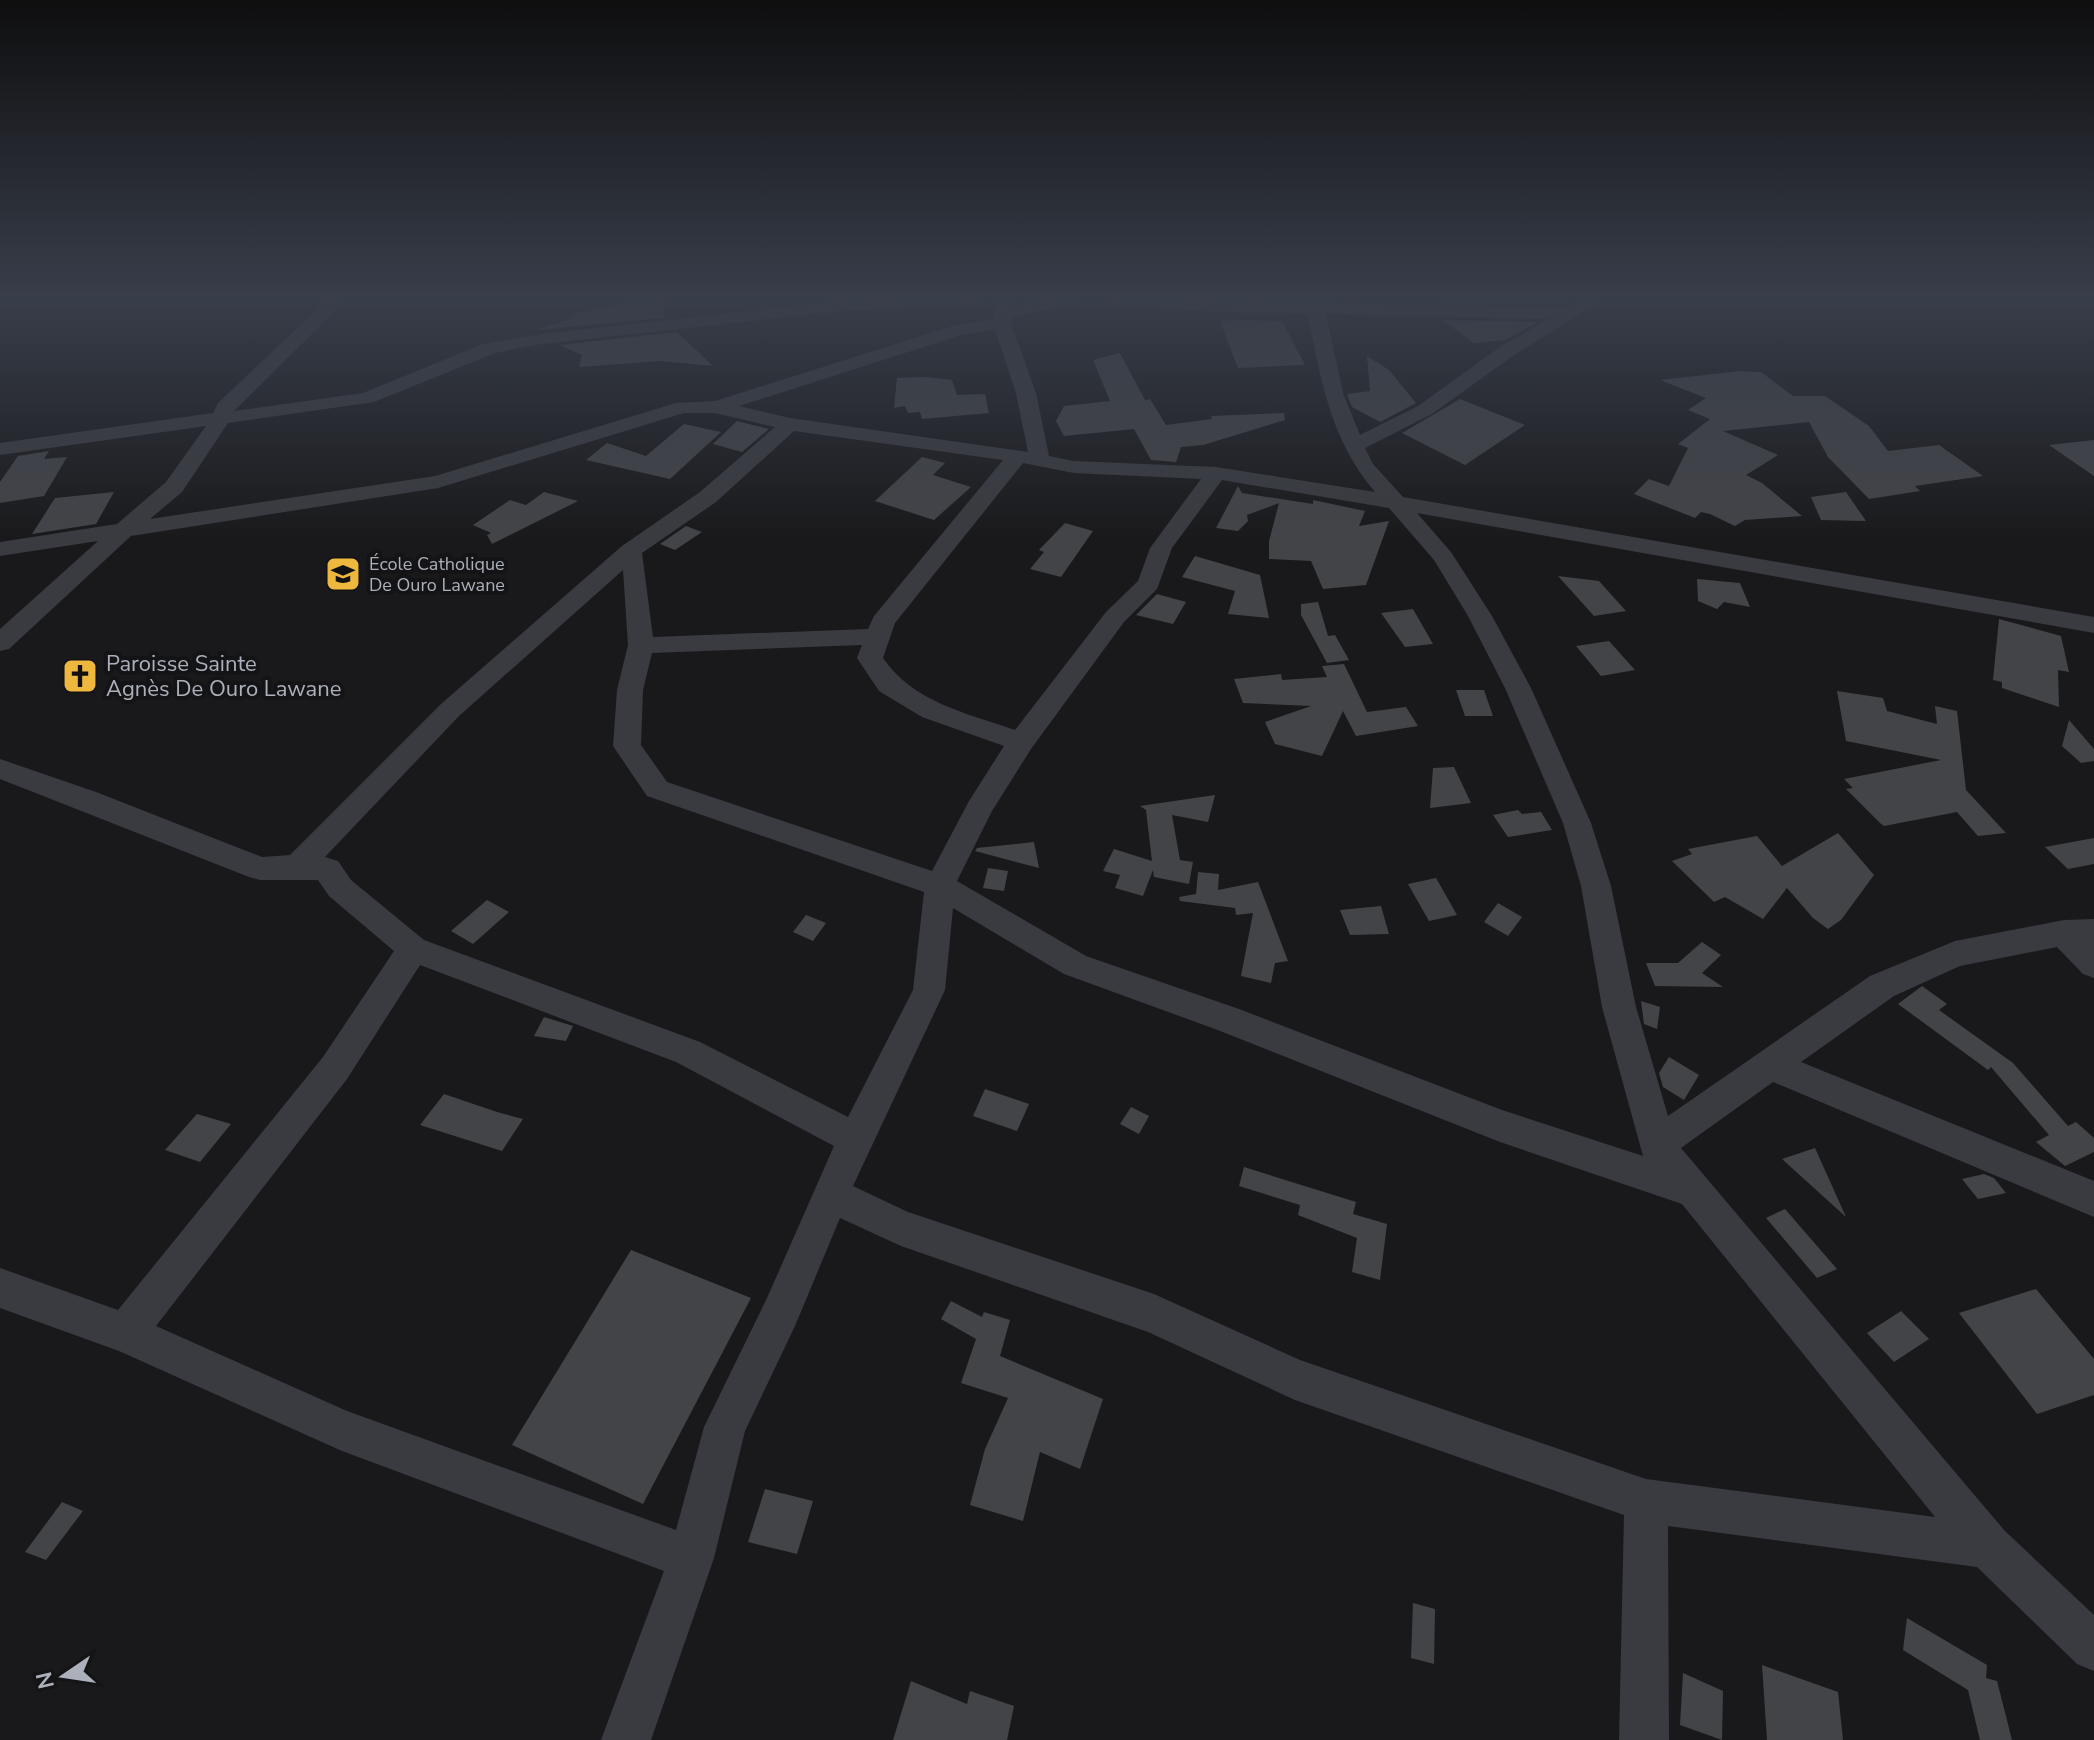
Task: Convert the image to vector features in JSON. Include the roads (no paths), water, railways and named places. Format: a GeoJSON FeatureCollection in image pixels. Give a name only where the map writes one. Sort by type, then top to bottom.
{"type":"FeatureCollection","features":[{"type":"Feature","properties":{"kind":"street"},"geometry":{"type":"LineString","coordinates":[[0,643],[122,530],[174,487],[221,419],[225,407],[256,379]]}},
{"type":"Feature","properties":{"kind":"street"},"geometry":{"type":"LineString","coordinates":[[0,449],[367,398],[413,379]]}},
{"type":"Feature","properties":{"kind":"street"},"geometry":{"type":"LineString","coordinates":[[715,407],[803,379]]}},
{"type":"Feature","properties":{"kind":"street"},"geometry":{"type":"LineString","coordinates":[[1021,742],[931,711],[888,685],[870,658],[883,621],[1029,458],[1026,393],[1022,379]]}},
{"type":"Feature","properties":{"kind":"street"},"geometry":{"type":"LineString","coordinates":[[1330,379],[1333,393],[1364,466],[1443,557],[1480,616],[1518,688],[1577,823],[1596,886],[1619,1007],[1648,1102],[1656,1145],[1988,1546],[2094,1647]]}},
{"type":"Feature","properties":{"kind":"street"},"geometry":{"type":"LineString","coordinates":[[1354,446],[1425,410],[1468,379]]}},
{"type":"Feature","properties":{"kind":"street"},"geometry":{"type":"LineString","coordinates":[[0,549],[438,482],[683,407],[715,407],[790,424],[1029,458],[1142,472],[1216,473],[2094,625]]}},
{"type":"Feature","properties":{"kind":"street"},"geometry":{"type":"LineString","coordinates":[[298,866],[450,710],[630,551],[708,497],[790,424]]}},
{"type":"Feature","properties":{"kind":"street"},"geometry":{"type":"LineString","coordinates":[[626,1740],[691,1558],[725,1427],[781,1312],[855,1139],[913,1029],[929,990],[940,885],[979,808],[1021,742],[1115,617],[1149,584],[1161,548],[1216,473]]}},
{"type":"Feature","properties":{"kind":"street"},"geometry":{"type":"LineString","coordinates":[[630,551],[636,576],[641,645],[630,690],[627,746],[657,789],[940,885],[1075,965],[1254,1029],[1500,1126],[1692,1190]]}},
{"type":"Feature","properties":{"kind":"street"},"geometry":{"type":"LineString","coordinates":[[641,645],[877,637]]}},
{"type":"Feature","properties":{"kind":"street"},"geometry":{"type":"LineString","coordinates":[[0,769],[86,799],[260,869],[298,866],[327,869],[340,888],[413,949],[688,1052],[855,1139]]}},
{"type":"Feature","properties":{"kind":"street"},"geometry":{"type":"LineString","coordinates":[[1656,1145],[1882,986],[1955,954],[2079,932],[2094,965]]}},
{"type":"Feature","properties":{"kind":"street"},"geometry":{"type":"LineString","coordinates":[[125,1333],[335,1068],[413,949]]}},
{"type":"Feature","properties":{"kind":"street"},"geometry":{"type":"LineString","coordinates":[[1769,1065],[2094,1199]]}},
{"type":"Feature","properties":{"kind":"street"},"geometry":{"type":"LineString","coordinates":[[830,1194],[901,1228],[1030,1275],[1154,1314],[1295,1379],[1646,1501],[1988,1546]]}},
{"type":"Feature","properties":{"kind":"street"},"geometry":{"type":"LineString","coordinates":[[0,1288],[125,1333],[342,1430],[691,1558]]}},
{"type":"Feature","properties":{"kind":"street"},"geometry":{"type":"LineString","coordinates":[[1644,1740],[1646,1501]]}},
{"type":"Feature","properties":{"kind":"place","name":"École Catholique De Ouro Lawane"},"geometry":{"type":"Point","coordinates":[343,574]}},
{"type":"Feature","properties":{"kind":"place","name":"Paroisse Sainte Agnès De Ouro Lawane"},"geometry":{"type":"Point","coordinates":[80,676]}}]}
